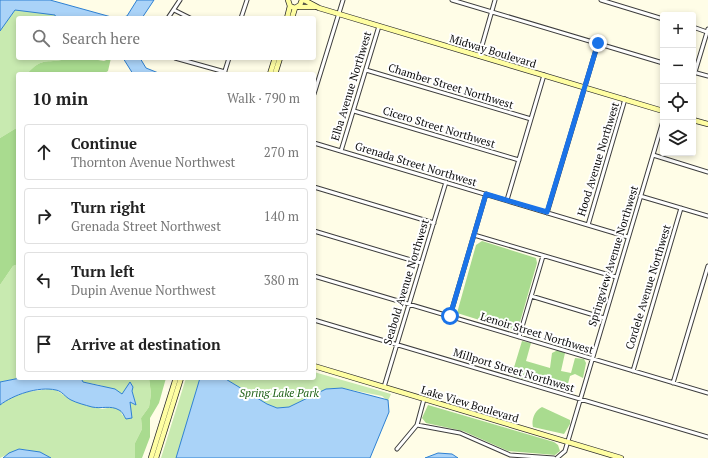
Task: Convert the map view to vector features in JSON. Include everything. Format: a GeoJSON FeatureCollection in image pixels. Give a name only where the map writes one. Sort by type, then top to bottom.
{"type":"FeatureCollection","features":[{"type":"Feature","properties":{"kind":"street"},"geometry":{"type":"LineString","coordinates":[[170,16],[180,0]]}},
{"type":"Feature","properties":{"kind":"street"},"geometry":{"type":"LineString","coordinates":[[242,16],[247,0]]}},
{"type":"Feature","properties":{"kind":"street","name":"Midway Boulevard"},"geometry":{"type":"LineString","coordinates":[[283,0],[292,5],[319,8]]}},
{"type":"Feature","properties":{"kind":"street"},"geometry":{"type":"LineString","coordinates":[[288,16],[292,5],[303,0]]}},
{"type":"Feature","properties":{"kind":"street","name":"Midway Boulevard"},"geometry":{"type":"LineString","coordinates":[[303,0],[319,8],[660,110]]}},
{"type":"Feature","properties":{"kind":"street"},"geometry":{"type":"LineString","coordinates":[[316,88],[343,0]]}},
{"type":"Feature","properties":{"kind":"street"},"geometry":{"type":"LineString","coordinates":[[452,0],[660,62]]}},
{"type":"Feature","properties":{"kind":"street"},"geometry":{"type":"LineString","coordinates":[[479,56],[496,0]]}},
{"type":"Feature","properties":{"kind":"street"},"geometry":{"type":"LineString","coordinates":[[601,0],[660,17]]}},
{"type":"Feature","properties":{"kind":"street"},"geometry":{"type":"LineString","coordinates":[[292,5],[292,16]]}},
{"type":"Feature","properties":{"kind":"street"},"geometry":{"type":"LineString","coordinates":[[174,10],[186,16]]}},
{"type":"Feature","properties":{"kind":"street","name":"Elba Avenue Northwest"},"geometry":{"type":"LineString","coordinates":[[341,151],[379,26]]}},
{"type":"Feature","properties":{"kind":"street"},"geometry":{"type":"LineString","coordinates":[[696,28],[708,30],[696,66]]}},
{"type":"Feature","properties":{"kind":"street"},"geometry":{"type":"LineString","coordinates":[[547,212],[598,43]]}},
{"type":"Feature","properties":{"kind":"street"},"geometry":{"type":"LineString","coordinates":[[182,60],[221,72]]}},
{"type":"Feature","properties":{"kind":"street"},"geometry":{"type":"LineString","coordinates":[[224,72],[228,60]]}},
{"type":"Feature","properties":{"kind":"street"},"geometry":{"type":"LineString","coordinates":[[271,72],[274,60]]}},
{"type":"Feature","properties":{"kind":"street"},"geometry":{"type":"LineString","coordinates":[[276,72],[279,60]]}},
{"type":"Feature","properties":{"kind":"street","name":"Chamber Street Northwest"},"geometry":{"type":"LineString","coordinates":[[366,70],[531,119]]}},
{"type":"Feature","properties":{"kind":"street"},"geometry":{"type":"LineString","coordinates":[[696,73],[708,76]]}},
{"type":"Feature","properties":{"kind":"street"},"geometry":{"type":"LineString","coordinates":[[506,200],[544,75]]}},
{"type":"Feature","properties":{"kind":"street","name":"Hood Avenue Northwest"},"geometry":{"type":"LineString","coordinates":[[588,225],[625,99]]}},
{"type":"Feature","properties":{"kind":"street","name":"Cicero Street Northwest"},"geometry":{"type":"LineString","coordinates":[[354,111],[519,160]]}},
{"type":"Feature","properties":{"kind":"street"},"geometry":{"type":"LineString","coordinates":[[696,121],[708,124]]}},
{"type":"Feature","properties":{"kind":"street","name":"Springview Avenue Northwest"},"geometry":{"type":"LineString","coordinates":[[557,458],[563,454],[567,442],[660,131]]}},
{"type":"Feature","properties":{"kind":"street","name":"Grenada Street Northwest"},"geometry":{"type":"LineString","coordinates":[[316,144],[628,237]]}},
{"type":"Feature","properties":{"kind":"street"},"geometry":{"type":"LineString","coordinates":[[653,156],[708,172]]}},
{"type":"Feature","properties":{"kind":"street","name":"Seabold Avenue Northwest"},"geometry":{"type":"LineString","coordinates":[[384,387],[446,182]]}},
{"type":"Feature","properties":{"kind":"street"},"geometry":{"type":"LineString","coordinates":[[316,188],[434,223]]}},
{"type":"Feature","properties":{"kind":"street"},"geometry":{"type":"LineString","coordinates":[[450,316],[486,194]]}},
{"type":"Feature","properties":{"kind":"street"},"geometry":{"type":"LineString","coordinates":[[640,196],[708,216]]}},
{"type":"Feature","properties":{"kind":"street","name":"Cordele Avenue Northwest"},"geometry":{"type":"LineString","coordinates":[[633,371],[681,208]]}},
{"type":"Feature","properties":{"kind":"street"},"geometry":{"type":"LineString","coordinates":[[316,233],[421,264]]}},
{"type":"Feature","properties":{"kind":"street"},"geometry":{"type":"LineString","coordinates":[[474,235],[616,277]]}},
{"type":"Feature","properties":{"kind":"street"},"geometry":{"type":"LineString","coordinates":[[519,337],[543,256]]}},
{"type":"Feature","properties":{"kind":"street"},"geometry":{"type":"LineString","coordinates":[[673,383],[708,266]]}},
{"type":"Feature","properties":{"kind":"street","name":"Lenoir Street Northwest"},"geometry":{"type":"LineString","coordinates":[[316,277],[708,393]]}},
{"type":"Feature","properties":{"kind":"street"},"geometry":{"type":"LineString","coordinates":[[531,296],[604,318]]}},
{"type":"Feature","properties":{"kind":"street","name":"Millport Street Northwest"},"geometry":{"type":"LineString","coordinates":[[316,321],[708,437]]}},
{"type":"Feature","properties":{"kind":"street","name":"Lake View Boulevard"},"geometry":{"type":"LineString","coordinates":[[316,367],[621,458]]}},
{"type":"Feature","properties":{"kind":"street"},"geometry":{"type":"LineString","coordinates":[[151,458],[175,380]]}},
{"type":"Feature","properties":{"kind":"street"},"geometry":{"type":"LineString","coordinates":[[156,456],[180,380]]}},
{"type":"Feature","properties":{"kind":"street"},"geometry":{"type":"LineString","coordinates":[[398,449],[417,425],[424,399]]}},
{"type":"Feature","properties":{"kind":"street"},"geometry":{"type":"LineString","coordinates":[[156,456],[156,448],[164,423],[163,420]]}},
{"type":"Feature","properties":{"kind":"street"},"geometry":{"type":"LineString","coordinates":[[417,425],[460,433],[510,455],[554,458]]}},
{"type":"Feature","properties":{"kind":"green space"},"geometry":{"type":"Polygon","coordinates":[[[15,9],[56,15],[16,16],[16,60],[61,60],[42,62],[37,64],[29,72],[16,72],[16,128],[0,138],[0,31],[15,9]]]}},
{"type":"Feature","properties":{"kind":"green space"},"geometry":{"type":"Polygon","coordinates":[[[61,60],[111,60],[108,71],[106,72],[29,72],[37,64],[61,60]]]}},
{"type":"Feature","properties":{"kind":"green space"},"geometry":{"type":"Polygon","coordinates":[[[16,128],[16,265],[13,266],[0,285],[0,138],[16,128]]]}},
{"type":"Feature","properties":{"kind":"green space"},"geometry":{"type":"Polygon","coordinates":[[[482,241],[536,258],[537,263],[518,329],[515,331],[457,313],[476,245],[482,241]]]}},
{"type":"Feature","properties":{"kind":"green space"},"geometry":{"type":"Polygon","coordinates":[[[16,265],[16,379],[0,382],[0,285],[13,266],[16,265]]]}},
{"type":"Feature","properties":{"kind":"green space"},"geometry":{"type":"Polygon","coordinates":[[[522,341],[531,343],[526,361],[550,368],[552,353],[558,350],[565,353],[561,371],[571,373],[575,358],[584,359],[586,363],[583,378],[575,374],[570,376],[566,391],[513,376],[512,374],[522,341]]]}},
{"type":"Feature","properties":{"kind":"green space","name":"Spring Lake Park"},"geometry":{"type":"Polygon","coordinates":[[[316,373],[391,394],[388,401],[382,396],[342,388],[326,389],[289,407],[277,408],[267,404],[227,380],[316,380],[316,373]]]}},
{"type":"Feature","properties":{"kind":"green space"},"geometry":{"type":"Polygon","coordinates":[[[82,380],[149,380],[151,394],[149,407],[141,418],[142,429],[135,443],[135,458],[51,458],[29,450],[19,449],[0,458],[0,405],[10,398],[27,392],[49,389],[56,390],[71,400],[102,409],[113,407],[121,410],[122,415],[132,418],[129,402],[136,405],[130,383],[122,394],[100,385],[83,382],[82,380]]]}},
{"type":"Feature","properties":{"kind":"green space"},"geometry":{"type":"Polygon","coordinates":[[[149,380],[165,380],[159,403],[150,418],[150,437],[142,458],[135,458],[135,443],[142,429],[141,418],[149,407],[151,394],[149,380]]]}},
{"type":"Feature","properties":{"kind":"green space"},"geometry":{"type":"Polygon","coordinates":[[[185,380],[199,380],[176,458],[161,458],[185,380]]]}},
{"type":"Feature","properties":{"kind":"green space"},"geometry":{"type":"Polygon","coordinates":[[[428,405],[554,442],[558,445],[560,451],[555,455],[508,451],[463,431],[426,423],[422,418],[428,405]]]}},
{"type":"Feature","properties":{"kind":"green space"},"geometry":{"type":"Polygon","coordinates":[[[542,407],[570,420],[570,424],[564,434],[533,427],[534,416],[537,410],[542,407]]]}},
{"type":"Feature","properties":{"kind":"water"},"geometry":{"type":"Polygon","coordinates":[[[0,0],[50,0],[108,16],[55,16],[15,10],[0,31],[0,0]]]}},
{"type":"Feature","properties":{"kind":"water"},"geometry":{"type":"Polygon","coordinates":[[[137,0],[154,0],[143,16],[127,16],[137,0]]]}},
{"type":"Feature","properties":{"kind":"water"},"geometry":{"type":"Polygon","coordinates":[[[124,60],[141,60],[146,68],[156,72],[132,72],[124,60]]]}},
{"type":"Feature","properties":{"kind":"water"},"geometry":{"type":"Polygon","coordinates":[[[16,379],[82,380],[83,382],[115,389],[122,394],[130,382],[133,387],[132,391],[136,405],[130,402],[132,418],[126,419],[121,411],[116,409],[84,405],[71,400],[58,391],[41,389],[26,392],[5,401],[0,405],[0,382],[16,379]]]}},
{"type":"Feature","properties":{"kind":"water"},"geometry":{"type":"Polygon","coordinates":[[[199,380],[227,380],[267,404],[277,408],[289,407],[326,389],[342,388],[388,400],[389,412],[370,458],[176,458],[199,380]]]}},
{"type":"Feature","properties":{"kind":"water"},"geometry":{"type":"Polygon","coordinates":[[[19,449],[40,452],[51,458],[3,458],[9,453],[19,449]]]}},
{"type":"Feature","properties":{"kind":"water"},"geometry":{"type":"Polygon","coordinates":[[[438,453],[452,454],[458,458],[425,458],[438,453]]]}},
{"type":"Feature","properties":{"kind":"route"},"geometry":{"type":"LineString","coordinates":[[450,316],[486,194],[547,212],[598,43]]}}]}
